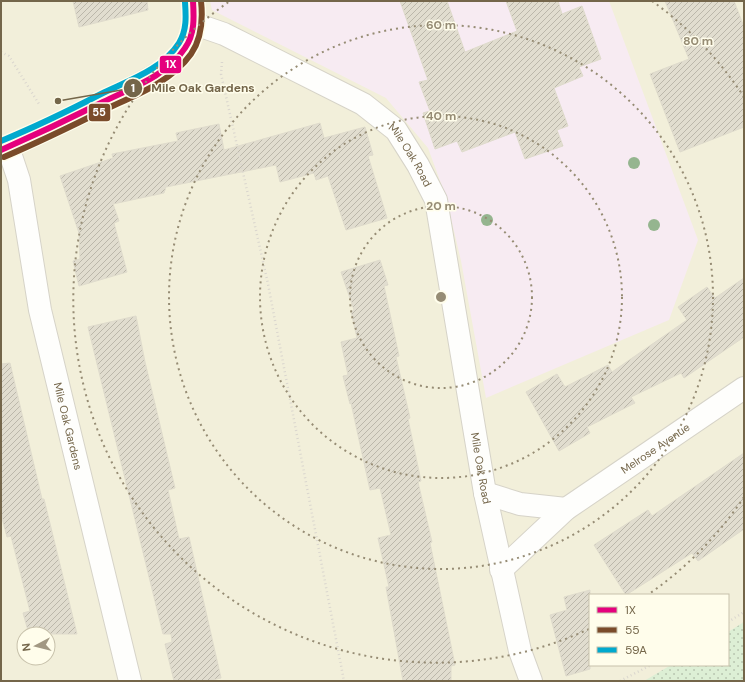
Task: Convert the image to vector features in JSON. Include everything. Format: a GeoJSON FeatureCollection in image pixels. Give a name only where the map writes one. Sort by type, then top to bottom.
{"type":"FeatureCollection","features":[{"type":"Feature","properties":{"kind":"street"},"geometry":{"type":"LineString","coordinates":[[4,148],[135,86],[162,71],[180,56],[190,40],[195,24],[193,1]]}},
{"type":"Feature","properties":{"kind":"street","name":"Mile Oak Road"},"geometry":{"type":"LineString","coordinates":[[195,24],[224,34],[363,104],[396,130],[418,165],[436,200],[485,493],[520,650],[531,681]]}},
{"type":"Feature","properties":{"kind":"street","name":"Mile Oak Gardens"},"geometry":{"type":"LineString","coordinates":[[4,148],[19,180],[40,310],[130,681]]}},
{"type":"Feature","properties":{"kind":"street","name":"Melrose Avenue"},"geometry":{"type":"LineString","coordinates":[[502,570],[566,509],[744,388]]}},
{"type":"Feature","properties":{"kind":"street"},"geometry":{"type":"LineString","coordinates":[[485,493],[520,504],[566,509]]}},
{"type":"Feature","properties":{"kind":"path"},"geometry":{"type":"LineString","coordinates":[[224,34],[221,74],[268,284],[344,681]]}},
{"type":"Feature","properties":{"kind":"path"},"geometry":{"type":"LineString","coordinates":[[1,52],[9,56],[52,126]]}},
{"type":"Feature","properties":{"kind":"path"},"geometry":{"type":"LineString","coordinates":[[729,621],[744,612]]}},
{"type":"Feature","properties":{"kind":"path"},"geometry":{"type":"LineString","coordinates":[[620,681],[650,666]]}},
{"type":"Feature","properties":{"kind":"shaded area"},"geometry":{"type":"Polygon","coordinates":[[[1,1],[744,1],[744,681],[1,681],[1,1]]]}},
{"type":"Feature","properties":{"kind":"shaded area"},"geometry":{"type":"Polygon","coordinates":[[[210,1],[609,1],[698,240],[669,320],[486,398],[461,261],[446,197],[428,148],[386,98],[212,10],[210,1]]]}},
{"type":"Feature","properties":{"kind":"green space"},"geometry":{"type":"Polygon","coordinates":[[[744,622],[744,681],[644,681],[669,666],[729,666],[729,631],[744,622]]]}},
{"type":"Feature","properties":{"kind":"building"},"geometry":{"type":"Polygon","coordinates":[[[73,1],[147,1],[148,10],[79,27],[73,1]]]}},
{"type":"Feature","properties":{"kind":"building"},"geometry":{"type":"Polygon","coordinates":[[[400,1],[447,1],[465,52],[517,31],[506,1],[558,1],[562,14],[582,6],[601,59],[579,67],[583,76],[554,88],[568,126],[557,130],[563,146],[525,159],[515,132],[462,152],[457,141],[435,149],[423,113],[430,111],[419,82],[428,80],[400,1]]]}},
{"type":"Feature","properties":{"kind":"building"},"geometry":{"type":"Polygon","coordinates":[[[665,1],[734,1],[744,27],[744,127],[680,152],[650,74],[689,59],[665,1]]]}},
{"type":"Feature","properties":{"kind":"building"},"geometry":{"type":"Polygon","coordinates":[[[320,123],[324,138],[365,127],[373,155],[368,156],[387,218],[346,230],[328,176],[316,180],[314,173],[280,182],[276,165],[166,187],[164,193],[113,204],[119,221],[114,223],[127,272],[79,286],[73,261],[80,259],[79,233],[60,176],[113,158],[112,154],[178,141],[176,133],[219,124],[224,150],[320,123]]]}},
{"type":"Feature","properties":{"kind":"building"},"geometry":{"type":"Polygon","coordinates":[[[380,260],[388,285],[384,286],[399,356],[396,357],[410,418],[408,419],[421,481],[418,482],[432,542],[430,543],[455,665],[451,666],[451,681],[403,681],[386,587],[389,587],[378,538],[391,535],[380,488],[370,490],[351,403],[350,404],[343,376],[348,375],[341,342],[357,338],[351,311],[354,310],[341,272],[380,260]]]}},
{"type":"Feature","properties":{"kind":"building"},"geometry":{"type":"Polygon","coordinates":[[[744,278],[744,337],[684,378],[681,373],[631,397],[635,403],[587,427],[590,433],[559,451],[526,392],[557,374],[565,387],[608,365],[612,372],[687,320],[678,307],[707,287],[715,298],[744,278]]]}},
{"type":"Feature","properties":{"kind":"building"},"geometry":{"type":"Polygon","coordinates":[[[136,316],[145,362],[175,488],[168,490],[179,539],[189,537],[221,678],[207,681],[174,681],[165,644],[172,642],[171,634],[163,634],[88,327],[136,316]]]}},
{"type":"Feature","properties":{"kind":"building"},"geometry":{"type":"Polygon","coordinates":[[[10,363],[42,499],[44,499],[77,634],[56,634],[56,626],[27,626],[23,613],[30,611],[11,536],[7,537],[1,514],[1,364],[10,363]]]}},
{"type":"Feature","properties":{"kind":"building"},"geometry":{"type":"Polygon","coordinates":[[[744,453],[744,529],[698,561],[692,553],[625,594],[594,545],[648,510],[652,516],[744,453]]]}},
{"type":"Feature","properties":{"kind":"building"},"geometry":{"type":"Polygon","coordinates":[[[590,590],[590,669],[566,676],[550,615],[567,610],[564,597],[590,590]]]}},
{"type":"Feature","properties":{"kind":"transit line","name":"1X"},"geometry":{"type":"LineString","coordinates":[[1,150],[52,127],[159,74],[177,58],[191,37],[194,19],[193,1]]}},
{"type":"Feature","properties":{"kind":"transit line","name":"55"},"geometry":{"type":"LineString","coordinates":[[4,157],[141,93],[174,72],[191,54],[200,35],[202,21],[201,1]]}},
{"type":"Feature","properties":{"kind":"transit line","name":"59A"},"geometry":{"type":"LineString","coordinates":[[1,141],[51,119],[154,68],[172,52],[182,38],[186,18],[185,2]]}},
{"type":"Feature","properties":{"kind":"place","name":"Mile Oak Gardens"},"geometry":{"type":"Point","coordinates":[58,101]}}]}
